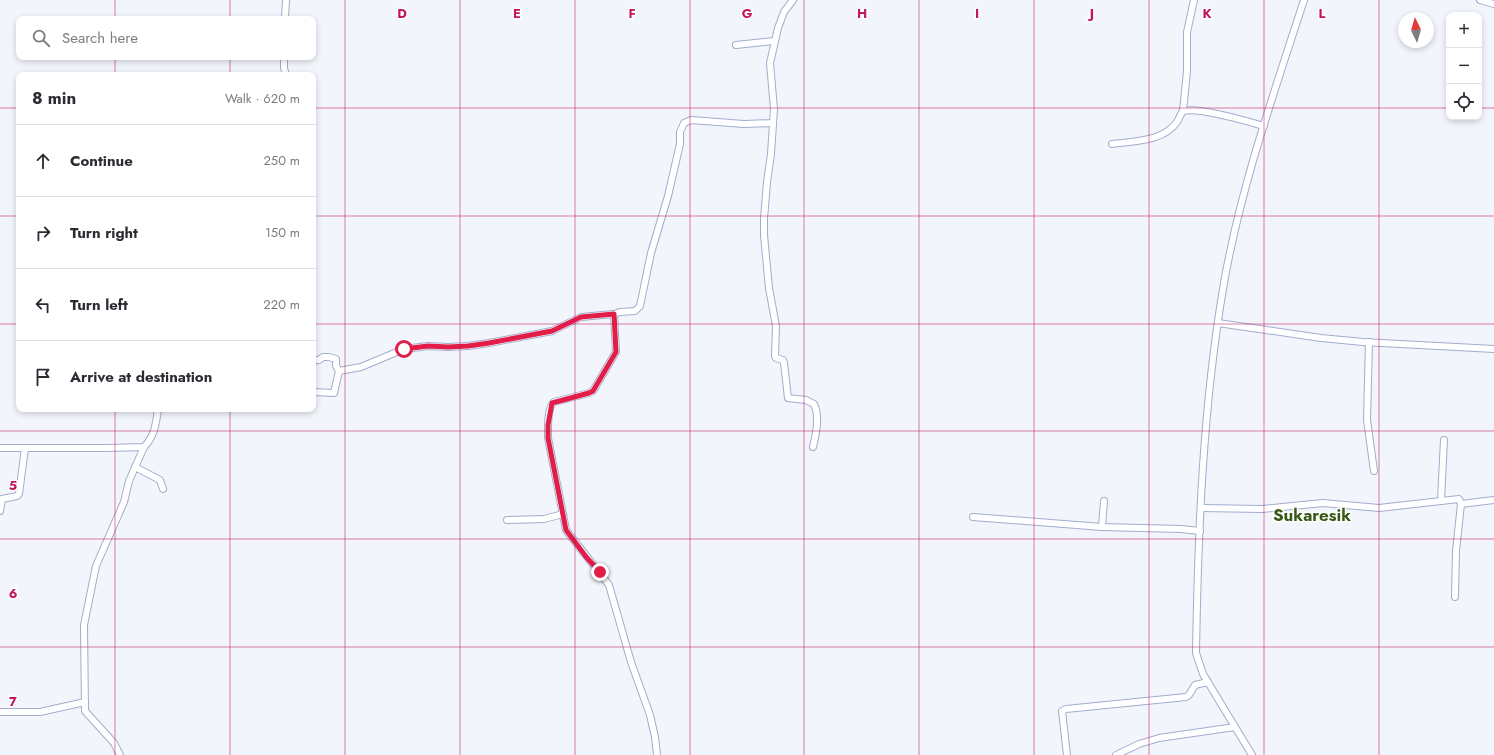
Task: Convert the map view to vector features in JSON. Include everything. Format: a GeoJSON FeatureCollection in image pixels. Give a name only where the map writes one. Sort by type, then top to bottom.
{"type":"FeatureCollection","features":[{"type":"Feature","properties":{"kind":"street"},"geometry":{"type":"LineString","coordinates":[[286,0],[286,16]]}},
{"type":"Feature","properties":{"kind":"street"},"geometry":{"type":"LineString","coordinates":[[793,0],[784,12],[774,41],[770,62],[774,109],[764,219],[764,235],[769,288],[776,326],[775,356],[776,358],[784,361],[788,398],[806,400],[814,404],[816,407],[816,428],[813,447]]}},
{"type":"Feature","properties":{"kind":"street"},"geometry":{"type":"LineString","coordinates":[[1112,144],[1164,134],[1177,122],[1183,111],[1187,71],[1187,32],[1194,0]]}},
{"type":"Feature","properties":{"kind":"street"},"geometry":{"type":"LineString","coordinates":[[1252,755],[1208,682],[1200,667],[1196,653],[1201,508],[1208,397],[1224,281],[1246,189],[1264,126],[1304,0]]}},
{"type":"Feature","properties":{"kind":"street"},"geometry":{"type":"LineString","coordinates":[[1480,0],[1494,4]]}},
{"type":"Feature","properties":{"kind":"street"},"geometry":{"type":"LineString","coordinates":[[736,46],[774,41]]}},
{"type":"Feature","properties":{"kind":"street"},"geometry":{"type":"LineString","coordinates":[[284,60],[285,72]]}},
{"type":"Feature","properties":{"kind":"street"},"geometry":{"type":"LineString","coordinates":[[1183,111],[1198,111],[1264,126]]}},
{"type":"Feature","properties":{"kind":"street"},"geometry":{"type":"LineString","coordinates":[[339,371],[361,367],[404,349],[428,346],[468,346],[489,343],[552,331],[581,317],[635,311],[640,306],[651,252],[668,196],[680,144],[680,132],[684,123],[691,120],[744,124],[773,123]]}},
{"type":"Feature","properties":{"kind":"street"},"geometry":{"type":"LineString","coordinates":[[614,314],[616,352],[593,391],[553,402],[551,405],[548,425],[548,438],[568,534],[604,577],[610,588],[632,662],[650,715],[657,755]]}},
{"type":"Feature","properties":{"kind":"street"},"geometry":{"type":"LineString","coordinates":[[1218,323],[1321,338],[1368,342],[1494,348]]}},
{"type":"Feature","properties":{"kind":"street"},"geometry":{"type":"LineString","coordinates":[[1368,342],[1367,420],[1374,471]]}},
{"type":"Feature","properties":{"kind":"street"},"geometry":{"type":"LineString","coordinates":[[316,360],[323,357],[336,359],[336,366],[339,371],[334,393],[316,392]]}},
{"type":"Feature","properties":{"kind":"street"},"geometry":{"type":"LineString","coordinates":[[120,755],[112,740],[86,713],[84,625],[96,566],[124,502],[129,481],[135,467],[144,447],[155,430],[158,412]]}},
{"type":"Feature","properties":{"kind":"street"},"geometry":{"type":"LineString","coordinates":[[1441,500],[1444,440]]}},
{"type":"Feature","properties":{"kind":"street"},"geometry":{"type":"LineString","coordinates":[[0,448],[144,447]]}},
{"type":"Feature","properties":{"kind":"street"},"geometry":{"type":"LineString","coordinates":[[0,511],[2,499],[17,496],[19,494],[25,448]]}},
{"type":"Feature","properties":{"kind":"street"},"geometry":{"type":"LineString","coordinates":[[135,467],[160,480],[162,482],[163,489]]}},
{"type":"Feature","properties":{"kind":"street"},"geometry":{"type":"LineString","coordinates":[[1201,508],[1262,509],[1323,503],[1379,508],[1459,499],[1461,504],[1456,551],[1455,597]]}},
{"type":"Feature","properties":{"kind":"street"},"geometry":{"type":"LineString","coordinates":[[1461,504],[1494,500]]}},
{"type":"Feature","properties":{"kind":"street"},"geometry":{"type":"LineString","coordinates":[[1102,527],[1104,501]]}},
{"type":"Feature","properties":{"kind":"street"},"geometry":{"type":"LineString","coordinates":[[507,520],[544,519],[563,514]]}},
{"type":"Feature","properties":{"kind":"street"},"geometry":{"type":"LineString","coordinates":[[973,517],[1102,527],[1181,529],[1200,531]]}},
{"type":"Feature","properties":{"kind":"street"},"geometry":{"type":"LineString","coordinates":[[1067,755],[1062,711],[1066,709],[1186,697],[1195,685],[1208,682]]}},
{"type":"Feature","properties":{"kind":"street"},"geometry":{"type":"LineString","coordinates":[[0,712],[40,712],[85,702]]}},
{"type":"Feature","properties":{"kind":"street"},"geometry":{"type":"LineString","coordinates":[[1116,755],[1139,744],[1159,738],[1235,727]]}},
{"type":"Feature","properties":{"kind":"district","name":"Sukaresik"},"geometry":{"type":"Point","coordinates":[1312,515]}},
{"type":"Feature","properties":{"kind":"route"},"geometry":{"type":"LineString","coordinates":[[404,349],[428,346],[468,346],[489,343],[552,331],[581,317],[614,314],[614,338],[616,352],[607,369],[593,391],[552,403],[548,425],[548,438],[566,530],[591,563],[600,572]]}}]}
